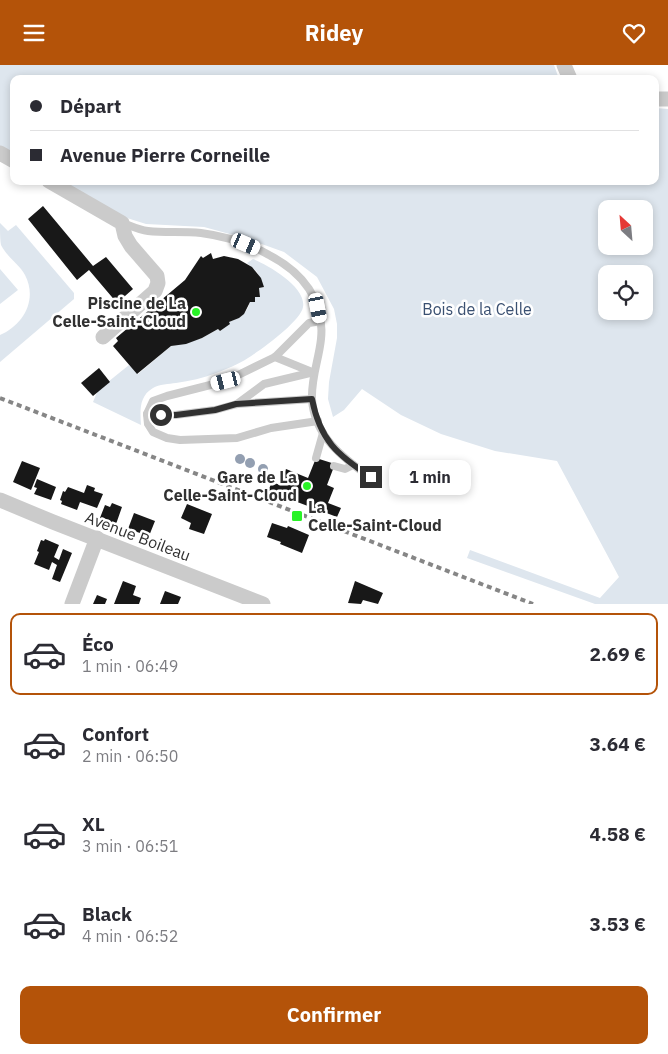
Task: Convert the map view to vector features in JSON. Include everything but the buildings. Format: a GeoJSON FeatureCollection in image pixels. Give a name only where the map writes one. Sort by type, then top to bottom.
{"type":"FeatureCollection","features":[{"type":"Feature","properties":{"kind":"street"},"geometry":{"type":"LineString","coordinates":[[56,185],[122,223],[125,237],[157,276],[158,283],[155,291],[103,337]]}},
{"type":"Feature","properties":{"kind":"street","name":"Avenue Boileau"},"geometry":{"type":"LineString","coordinates":[[0,499],[53,522],[263,604]]}},
{"type":"Feature","properties":{"kind":"street"},"geometry":{"type":"LineString","coordinates":[[72,604],[97,538]]}},
{"type":"Feature","properties":{"kind":"lane"},"geometry":{"type":"LineString","coordinates":[[122,223],[147,231],[202,233],[232,239],[261,250],[292,269],[307,285],[318,308],[321,321],[321,340],[314,372],[312,399],[318,421],[323,433],[335,450],[371,477]]}},
{"type":"Feature","properties":{"kind":"lane"},"geometry":{"type":"LineString","coordinates":[[318,421],[271,428],[237,438],[180,440],[167,439],[153,432],[148,423],[147,414],[153,401],[167,395],[226,381],[275,357],[309,323],[321,321]]}},
{"type":"Feature","properties":{"kind":"lane"},"geometry":{"type":"LineString","coordinates":[[275,357],[314,372]]}},
{"type":"Feature","properties":{"kind":"lane"},"geometry":{"type":"LineString","coordinates":[[236,404],[264,384],[314,372]]}},
{"type":"Feature","properties":{"kind":"lane"},"geometry":{"type":"LineString","coordinates":[[147,414],[176,415],[215,410],[236,404],[312,399]]}},
{"type":"Feature","properties":{"kind":"lane"},"geometry":{"type":"LineString","coordinates":[[316,457],[323,433]]}},
{"type":"Feature","properties":{"kind":"lane"},"geometry":{"type":"LineString","coordinates":[[334,466],[345,469],[353,465]]}},
{"type":"Feature","properties":{"kind":"green space"},"geometry":{"type":"Polygon","coordinates":[[[0,65],[554,65],[558,75],[10,75],[10,157],[0,151],[0,65]]]}},
{"type":"Feature","properties":{"kind":"green space","name":"Bois de la Celle"},"geometry":{"type":"Polygon","coordinates":[[[659,108],[668,109],[668,604],[595,604],[467,558],[470,550],[600,598],[619,577],[557,461],[495,451],[441,434],[401,415],[362,389],[344,410],[333,417],[328,399],[337,338],[334,309],[317,277],[284,252],[248,239],[204,227],[146,224],[108,212],[61,185],[659,185],[659,108]]]}},
{"type":"Feature","properties":{"kind":"green space"},"geometry":{"type":"Polygon","coordinates":[[[0,223],[8,231],[16,225],[74,293],[74,299],[0,362],[0,335],[8,331],[21,318],[26,311],[30,294],[29,284],[25,275],[1,245],[0,223]]]}},
{"type":"Feature","properties":{"kind":"green space"},"geometry":{"type":"Polygon","coordinates":[[[253,259],[268,266],[285,278],[299,292],[303,299],[301,313],[280,335],[262,349],[233,366],[201,378],[161,385],[148,391],[141,409],[141,425],[93,402],[98,390],[129,365],[138,374],[171,346],[202,338],[218,329],[220,331],[229,322],[242,315],[247,310],[250,302],[255,302],[255,297],[260,297],[259,288],[264,287],[257,272],[247,263],[253,259]]]}},
{"type":"Feature","properties":{"kind":"green space"},"geometry":{"type":"Polygon","coordinates":[[[0,269],[18,290],[0,304],[0,269]]]}},
{"type":"Feature","properties":{"kind":"railway"},"geometry":{"type":"LineString","coordinates":[[0,398],[533,604]]}},
{"type":"Feature","properties":{"kind":"place","name":"Piscine de La Celle-Saint-Cloud"},"geometry":{"type":"Point","coordinates":[196,312]}},
{"type":"Feature","properties":{"kind":"place","name":"Gare de La Celle-Saint-Cloud"},"geometry":{"type":"Point","coordinates":[307,486]}},
{"type":"Feature","properties":{"kind":"place","name":"La Celle-Saint-Cloud"},"geometry":{"type":"Point","coordinates":[297,516]}},
{"type":"Feature","properties":{"kind":"route"},"geometry":{"type":"LineString","coordinates":[[161,415],[215,410],[236,404],[312,399],[320,427],[328,441],[339,455],[371,477]]}}]}
